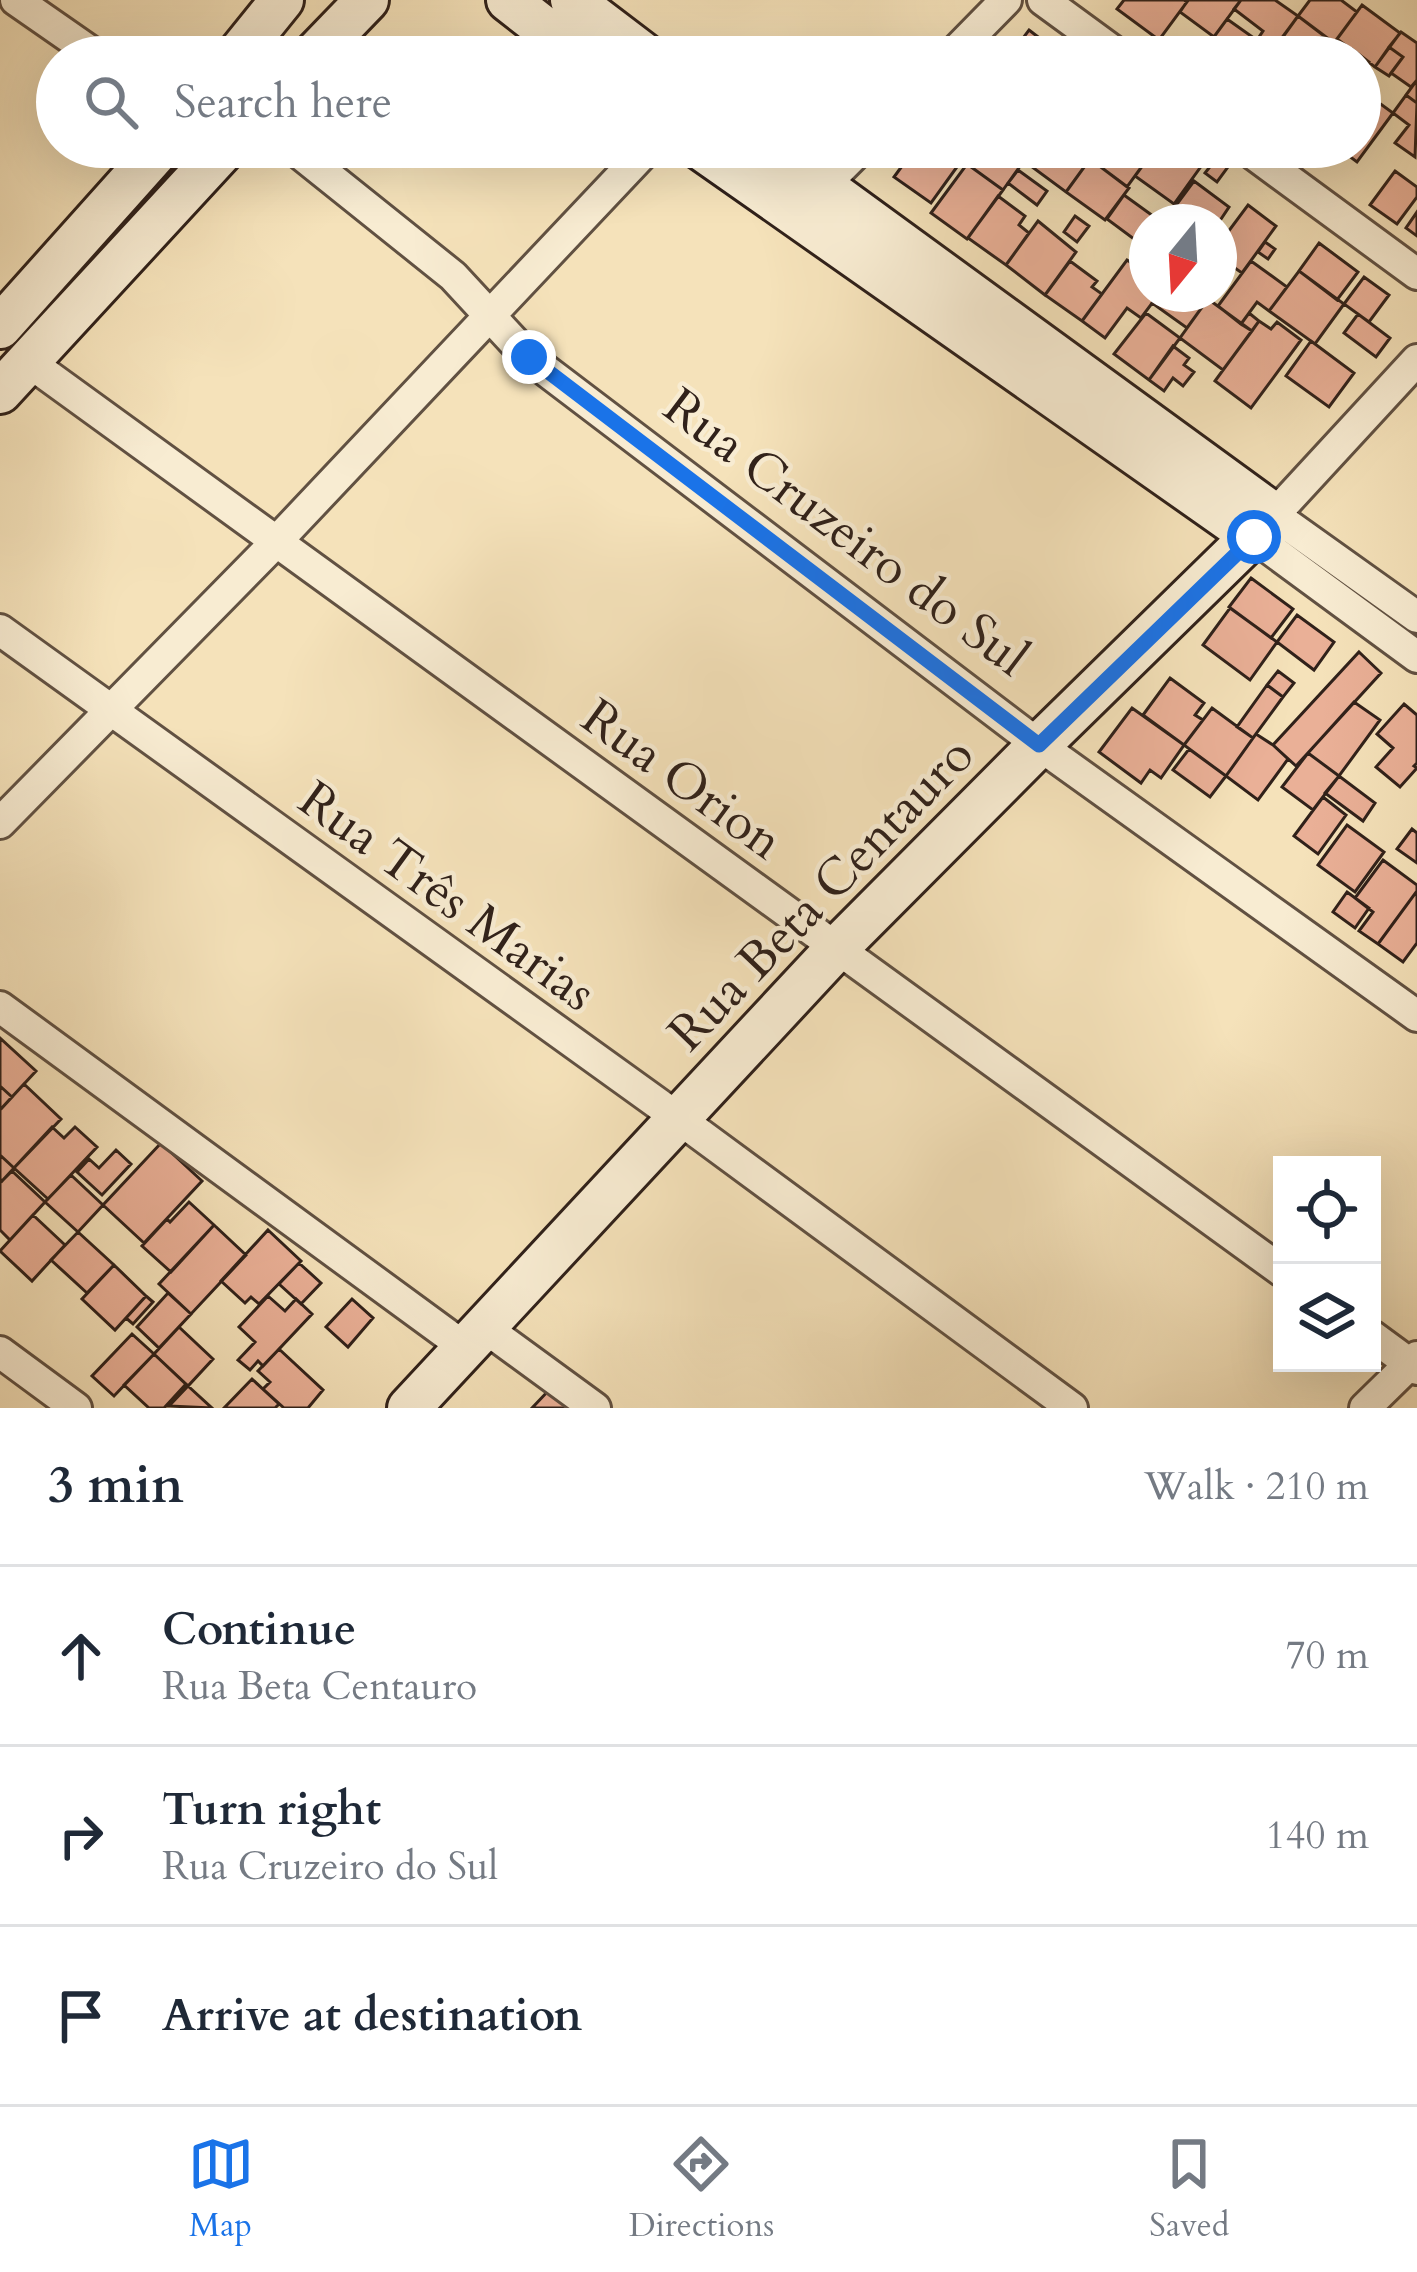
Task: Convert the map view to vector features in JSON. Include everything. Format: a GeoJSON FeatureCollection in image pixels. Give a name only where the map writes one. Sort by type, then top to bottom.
{"type":"FeatureCollection","features":[{"type":"Feature","properties":{"kind":"street"},"geometry":{"type":"LineString","coordinates":[[16,0],[68,36]]}},
{"type":"Feature","properties":{"kind":"street"},"geometry":{"type":"LineString","coordinates":[[253,36],[282,0]]}},
{"type":"Feature","properties":{"kind":"street"},"geometry":{"type":"LineString","coordinates":[[332,36],[367,0]]}},
{"type":"Feature","properties":{"kind":"street"},"geometry":{"type":"LineString","coordinates":[[508,0],[554,36]]}},
{"type":"Feature","properties":{"kind":"street"},"geometry":{"type":"LineString","coordinates":[[572,0],[619,36]]}},
{"type":"Feature","properties":{"kind":"street"},"geometry":{"type":"LineString","coordinates":[[971,36],[1006,0]]}},
{"type":"Feature","properties":{"kind":"street"},"geometry":{"type":"LineString","coordinates":[[1043,0],[1092,36]]}},
{"type":"Feature","properties":{"kind":"street"},"geometry":{"type":"LineString","coordinates":[[0,327],[142,168]]}},
{"type":"Feature","properties":{"kind":"street"},"geometry":{"type":"LineString","coordinates":[[15,377],[207,168]]}},
{"type":"Feature","properties":{"kind":"street","name":"Rua Cruzeiro do Sul"},"geometry":{"type":"LineString","coordinates":[[318,168],[453,276],[529,357],[1039,745],[1417,1016]]}},
{"type":"Feature","properties":{"kind":"street"},"geometry":{"type":"LineString","coordinates":[[0,824],[275,543],[629,168]]}},
{"type":"Feature","properties":{"kind":"street"},"geometry":{"type":"LineString","coordinates":[[730,168],[1264,526],[1417,617]]}},
{"type":"Feature","properties":{"kind":"street"},"geometry":{"type":"LineString","coordinates":[[797,168],[1264,526],[1417,657]]}},
{"type":"Feature","properties":{"kind":"street"},"geometry":{"type":"LineString","coordinates":[[823,187],[842,168]]}},
{"type":"Feature","properties":{"kind":"street"},"geometry":{"type":"LineString","coordinates":[[1273,168],[1417,274]]}},
{"type":"Feature","properties":{"kind":"street","name":"Rua Beta Centauro"},"geometry":{"type":"LineString","coordinates":[[410,1408],[838,948],[1264,526],[1417,360]]}},
{"type":"Feature","properties":{"kind":"street","name":"Rua Orion"},"geometry":{"type":"LineString","coordinates":[[15,377],[275,543],[1273,1264]]}},
{"type":"Feature","properties":{"kind":"street","name":"Rua Três Marias"},"geometry":{"type":"LineString","coordinates":[[0,630],[1072,1408]]}},
{"type":"Feature","properties":{"kind":"street"},"geometry":{"type":"LineString","coordinates":[[0,1007],[476,1338],[596,1408]]}},
{"type":"Feature","properties":{"kind":"street"},"geometry":{"type":"LineString","coordinates":[[1365,1408],[1415,1363],[1381,1342]]}},
{"type":"Feature","properties":{"kind":"street"},"geometry":{"type":"LineString","coordinates":[[0,1352],[76,1408]]}},
{"type":"Feature","properties":{"kind":"building"},"geometry":{"type":"Polygon","coordinates":[[[1124,0],[1187,2],[1162,36],[1154,36],[1117,9],[1124,0]]]}},
{"type":"Feature","properties":{"kind":"building"},"geometry":{"type":"Polygon","coordinates":[[[1188,0],[1241,0],[1215,36],[1180,12],[1188,0]]]}},
{"type":"Feature","properties":{"kind":"building"},"geometry":{"type":"Polygon","coordinates":[[[1241,0],[1275,0],[1298,16],[1284,36],[1260,36],[1263,31],[1234,9],[1241,0]]]}},
{"type":"Feature","properties":{"kind":"building"},"geometry":{"type":"Polygon","coordinates":[[[1310,0],[1341,0],[1357,12],[1339,36],[1325,36],[1298,16],[1310,0]]]}},
{"type":"Feature","properties":{"kind":"building"},"geometry":{"type":"Polygon","coordinates":[[[1362,5],[1400,33],[1381,59],[1381,36],[1339,36],[1362,5]]]}},
{"type":"Feature","properties":{"kind":"building"},"geometry":{"type":"Polygon","coordinates":[[[1298,16],[1323,35],[1322,36],[1283,36],[1298,16]]]}},
{"type":"Feature","properties":{"kind":"building"},"geometry":{"type":"Polygon","coordinates":[[[1227,19],[1251,36],[1214,36],[1227,19]]]}},
{"type":"Feature","properties":{"kind":"building"},"geometry":{"type":"Polygon","coordinates":[[[1401,32],[1417,43],[1417,80],[1411,87],[1391,73],[1403,57],[1389,47],[1401,32]]]}},
{"type":"Feature","properties":{"kind":"building"},"geometry":{"type":"Polygon","coordinates":[[[1389,47],[1403,57],[1389,76],[1381,71],[1381,58],[1389,47]]]}},
{"type":"Feature","properties":{"kind":"building"},"geometry":{"type":"Polygon","coordinates":[[[1417,80],[1417,103],[1406,95],[1417,80]]]}},
{"type":"Feature","properties":{"kind":"building"},"geometry":{"type":"Polygon","coordinates":[[[1406,95],[1417,103],[1415,157],[1395,143],[1409,125],[1393,113],[1406,95]]]}},
{"type":"Feature","properties":{"kind":"building"},"geometry":{"type":"Polygon","coordinates":[[[1381,104],[1393,113],[1381,129],[1381,104]]]}},
{"type":"Feature","properties":{"kind":"building"},"geometry":{"type":"Polygon","coordinates":[[[901,168],[956,168],[931,203],[894,177],[901,168]]]}},
{"type":"Feature","properties":{"kind":"building"},"geometry":{"type":"Polygon","coordinates":[[[964,168],[973,168],[1003,190],[967,239],[931,213],[964,168]]]}},
{"type":"Feature","properties":{"kind":"building"},"geometry":{"type":"Polygon","coordinates":[[[973,168],[1019,168],[1003,190],[973,168]]]}},
{"type":"Feature","properties":{"kind":"building"},"geometry":{"type":"Polygon","coordinates":[[[1033,168],[1083,168],[1066,192],[1033,168]]]}},
{"type":"Feature","properties":{"kind":"building"},"geometry":{"type":"Polygon","coordinates":[[[1083,168],[1102,168],[1129,188],[1105,220],[1066,192],[1083,168]]]}},
{"type":"Feature","properties":{"kind":"building"},"geometry":{"type":"Polygon","coordinates":[[[1102,168],[1141,168],[1127,187],[1102,168]]]}},
{"type":"Feature","properties":{"kind":"building"},"geometry":{"type":"Polygon","coordinates":[[[1141,168],[1200,168],[1174,204],[1135,176],[1141,168]]]}},
{"type":"Feature","properties":{"kind":"building"},"geometry":{"type":"Polygon","coordinates":[[[1209,168],[1227,168],[1217,182],[1205,173],[1209,168]]]}},
{"type":"Feature","properties":{"kind":"building"},"geometry":{"type":"Polygon","coordinates":[[[1018,170],[1047,191],[1037,205],[1008,183],[1018,170]]]}},
{"type":"Feature","properties":{"kind":"building"},"geometry":{"type":"Polygon","coordinates":[[[1395,171],[1417,187],[1417,197],[1397,224],[1370,205],[1395,171]]]}},
{"type":"Feature","properties":{"kind":"building"},"geometry":{"type":"Polygon","coordinates":[[[1194,181],[1225,204],[1177,204],[1194,181]]]}},
{"type":"Feature","properties":{"kind":"building"},"geometry":{"type":"Polygon","coordinates":[[[1124,195],[1136,204],[1129,204],[1129,235],[1107,219],[1124,195]]]}},
{"type":"Feature","properties":{"kind":"building"},"geometry":{"type":"Polygon","coordinates":[[[998,196],[1025,216],[1019,225],[1029,233],[1006,265],[968,238],[998,196]]]}},
{"type":"Feature","properties":{"kind":"building"},"geometry":{"type":"Polygon","coordinates":[[[1248,205],[1276,226],[1242,273],[1237,270],[1237,220],[1248,205]]]}},
{"type":"Feature","properties":{"kind":"building"},"geometry":{"type":"Polygon","coordinates":[[[1417,212],[1417,236],[1406,228],[1417,212]]]}},
{"type":"Feature","properties":{"kind":"building"},"geometry":{"type":"Polygon","coordinates":[[[1075,216],[1089,226],[1077,242],[1064,232],[1075,216]]]}},
{"type":"Feature","properties":{"kind":"building"},"geometry":{"type":"Polygon","coordinates":[[[1038,221],[1076,252],[1045,295],[1006,265],[1038,221]]]}},
{"type":"Feature","properties":{"kind":"building"},"geometry":{"type":"Polygon","coordinates":[[[1265,242],[1275,249],[1268,259],[1258,252],[1265,242]]]}},
{"type":"Feature","properties":{"kind":"building"},"geometry":{"type":"Polygon","coordinates":[[[1319,243],[1358,272],[1337,300],[1299,271],[1319,243]]]}},
{"type":"Feature","properties":{"kind":"building"},"geometry":{"type":"Polygon","coordinates":[[[1070,261],[1097,281],[1092,287],[1102,294],[1082,321],[1045,295],[1070,261]]]}},
{"type":"Feature","properties":{"kind":"building"},"geometry":{"type":"Polygon","coordinates":[[[1129,261],[1129,309],[1105,338],[1082,321],[1129,261]]]}},
{"type":"Feature","properties":{"kind":"building"},"geometry":{"type":"Polygon","coordinates":[[[1251,261],[1287,287],[1269,311],[1257,302],[1241,324],[1226,312],[1237,312],[1237,280],[1251,261]]]}},
{"type":"Feature","properties":{"kind":"building"},"geometry":{"type":"Polygon","coordinates":[[[1299,271],[1344,304],[1315,344],[1269,311],[1299,271]]]}},
{"type":"Feature","properties":{"kind":"building"},"geometry":{"type":"Polygon","coordinates":[[[1364,277],[1389,295],[1369,322],[1344,304],[1364,277]]]}},
{"type":"Feature","properties":{"kind":"building"},"geometry":{"type":"Polygon","coordinates":[[[1165,312],[1199,312],[1187,328],[1165,312]]]}},
{"type":"Feature","properties":{"kind":"building"},"geometry":{"type":"Polygon","coordinates":[[[1199,312],[1226,312],[1252,331],[1223,370],[1180,338],[1199,312]]]}},
{"type":"Feature","properties":{"kind":"building"},"geometry":{"type":"Polygon","coordinates":[[[1146,313],[1180,338],[1149,380],[1114,354],[1146,313]]]}},
{"type":"Feature","properties":{"kind":"building"},"geometry":{"type":"Polygon","coordinates":[[[1249,313],[1259,321],[1252,331],[1241,324],[1249,313]]]}},
{"type":"Feature","properties":{"kind":"building"},"geometry":{"type":"Polygon","coordinates":[[[1358,314],[1390,338],[1376,357],[1344,333],[1358,314]]]}},
{"type":"Feature","properties":{"kind":"building"},"geometry":{"type":"Polygon","coordinates":[[[1259,321],[1271,329],[1277,322],[1301,340],[1251,408],[1215,381],[1259,321]]]}},
{"type":"Feature","properties":{"kind":"building"},"geometry":{"type":"Polygon","coordinates":[[[1311,341],[1354,373],[1329,407],[1286,376],[1311,341]]]}},
{"type":"Feature","properties":{"kind":"building"},"geometry":{"type":"Polygon","coordinates":[[[1173,346],[1189,358],[1184,365],[1194,372],[1183,386],[1173,378],[1164,391],[1149,380],[1173,346]]]}},
{"type":"Feature","properties":{"kind":"building"},"geometry":{"type":"Polygon","coordinates":[[[1251,578],[1293,609],[1271,638],[1229,607],[1251,578]]]}},
{"type":"Feature","properties":{"kind":"building"},"geometry":{"type":"Polygon","coordinates":[[[1230,608],[1277,642],[1250,680],[1203,645],[1230,608]]]}},
{"type":"Feature","properties":{"kind":"building"},"geometry":{"type":"Polygon","coordinates":[[[1297,615],[1334,642],[1314,670],[1277,642],[1297,615]]]}},
{"type":"Feature","properties":{"kind":"building"},"geometry":{"type":"Polygon","coordinates":[[[1359,652],[1381,673],[1296,766],[1273,745],[1359,652]]]}},
{"type":"Feature","properties":{"kind":"building"},"geometry":{"type":"Polygon","coordinates":[[[1278,671],[1294,683],[1283,697],[1267,685],[1278,671]]]}},
{"type":"Feature","properties":{"kind":"building"},"geometry":{"type":"Polygon","coordinates":[[[1170,678],[1204,703],[1195,715],[1203,720],[1184,745],[1143,715],[1170,678]]]}},
{"type":"Feature","properties":{"kind":"building"},"geometry":{"type":"Polygon","coordinates":[[[1267,685],[1283,697],[1253,738],[1237,727],[1267,685]]]}},
{"type":"Feature","properties":{"kind":"building"},"geometry":{"type":"Polygon","coordinates":[[[1354,702],[1380,720],[1339,776],[1308,753],[1354,702]]]}},
{"type":"Feature","properties":{"kind":"building"},"geometry":{"type":"Polygon","coordinates":[[[1404,704],[1417,715],[1417,768],[1400,787],[1376,767],[1393,748],[1377,734],[1404,704]]]}},
{"type":"Feature","properties":{"kind":"building"},"geometry":{"type":"Polygon","coordinates":[[[1132,708],[1184,745],[1161,778],[1150,770],[1141,783],[1099,752],[1132,708]]]}},
{"type":"Feature","properties":{"kind":"building"},"geometry":{"type":"Polygon","coordinates":[[[1212,708],[1253,738],[1226,776],[1184,745],[1212,708]]]}},
{"type":"Feature","properties":{"kind":"building"},"geometry":{"type":"Polygon","coordinates":[[[1256,734],[1288,759],[1258,800],[1226,776],[1256,734]]]}},
{"type":"Feature","properties":{"kind":"building"},"geometry":{"type":"Polygon","coordinates":[[[1189,749],[1226,776],[1210,797],[1173,770],[1189,749]]]}},
{"type":"Feature","properties":{"kind":"building"},"geometry":{"type":"Polygon","coordinates":[[[1308,753],[1339,776],[1313,810],[1282,787],[1308,753]]]}},
{"type":"Feature","properties":{"kind":"building"},"geometry":{"type":"Polygon","coordinates":[[[1339,776],[1375,803],[1363,821],[1325,793],[1339,776]]]}},
{"type":"Feature","properties":{"kind":"building"},"geometry":{"type":"Polygon","coordinates":[[[1323,797],[1346,815],[1318,854],[1294,836],[1323,797]]]}},
{"type":"Feature","properties":{"kind":"building"},"geometry":{"type":"Polygon","coordinates":[[[1347,825],[1384,852],[1355,892],[1318,865],[1347,825]]]}},
{"type":"Feature","properties":{"kind":"building"},"geometry":{"type":"Polygon","coordinates":[[[1412,829],[1417,833],[1417,863],[1397,849],[1412,829]]]}},
{"type":"Feature","properties":{"kind":"building"},"geometry":{"type":"Polygon","coordinates":[[[1383,860],[1417,885],[1417,891],[1378,944],[1359,931],[1373,912],[1355,898],[1383,860]]]}},
{"type":"Feature","properties":{"kind":"building"},"geometry":{"type":"Polygon","coordinates":[[[1417,891],[1417,943],[1403,962],[1378,944],[1417,891]]]}},
{"type":"Feature","properties":{"kind":"building"},"geometry":{"type":"Polygon","coordinates":[[[1347,892],[1369,908],[1355,928],[1333,912],[1347,892]]]}},
{"type":"Feature","properties":{"kind":"building"},"geometry":{"type":"Polygon","coordinates":[[[0,1038],[36,1071],[12,1097],[0,1086],[0,1038]]]}},
{"type":"Feature","properties":{"kind":"building"},"geometry":{"type":"Polygon","coordinates":[[[24,1084],[61,1119],[14,1168],[0,1155],[0,1110],[24,1084]]]}},
{"type":"Feature","properties":{"kind":"building"},"geometry":{"type":"Polygon","coordinates":[[[0,1086],[12,1097],[0,1110],[0,1086]]]}},
{"type":"Feature","properties":{"kind":"building"},"geometry":{"type":"Polygon","coordinates":[[[52,1127],[64,1138],[75,1127],[97,1147],[48,1199],[14,1168],[52,1127]]]}},
{"type":"Feature","properties":{"kind":"building"},"geometry":{"type":"Polygon","coordinates":[[[161,1143],[202,1181],[144,1243],[103,1205],[161,1143]]]}},
{"type":"Feature","properties":{"kind":"building"},"geometry":{"type":"Polygon","coordinates":[[[116,1150],[131,1164],[102,1195],[77,1172],[89,1159],[99,1168],[116,1150]]]}},
{"type":"Feature","properties":{"kind":"building"},"geometry":{"type":"Polygon","coordinates":[[[0,1155],[14,1168],[2,1181],[0,1179],[0,1155]]]}},
{"type":"Feature","properties":{"kind":"building"},"geometry":{"type":"Polygon","coordinates":[[[12,1171],[45,1202],[10,1240],[0,1230],[0,1183],[12,1171]]]}},
{"type":"Feature","properties":{"kind":"building"},"geometry":{"type":"Polygon","coordinates":[[[71,1175],[103,1205],[78,1232],[45,1202],[71,1175]]]}},
{"type":"Feature","properties":{"kind":"building"},"geometry":{"type":"Polygon","coordinates":[[[189,1202],[214,1225],[171,1272],[142,1246],[189,1202]]]}},
{"type":"Feature","properties":{"kind":"building"},"geometry":{"type":"Polygon","coordinates":[[[33,1215],[65,1245],[32,1281],[0,1251],[33,1215]]]}},
{"type":"Feature","properties":{"kind":"building"},"geometry":{"type":"Polygon","coordinates":[[[214,1225],[246,1255],[191,1314],[159,1284],[214,1225]]]}},
{"type":"Feature","properties":{"kind":"building"},"geometry":{"type":"Polygon","coordinates":[[[268,1230],[301,1261],[259,1304],[251,1297],[245,1303],[221,1281],[268,1230]]]}},
{"type":"Feature","properties":{"kind":"building"},"geometry":{"type":"Polygon","coordinates":[[[78,1232],[114,1265],[87,1293],[51,1260],[78,1232]]]}},
{"type":"Feature","properties":{"kind":"building"},"geometry":{"type":"Polygon","coordinates":[[[299,1263],[321,1283],[301,1304],[279,1284],[299,1263]]]}},
{"type":"Feature","properties":{"kind":"building"},"geometry":{"type":"Polygon","coordinates":[[[114,1265],[146,1296],[115,1330],[82,1299],[114,1265]]]}},
{"type":"Feature","properties":{"kind":"building"},"geometry":{"type":"Polygon","coordinates":[[[168,1293],[191,1314],[159,1348],[137,1327],[168,1293]]]}},
{"type":"Feature","properties":{"kind":"building"},"geometry":{"type":"Polygon","coordinates":[[[146,1296],[153,1302],[133,1324],[126,1318],[146,1296]]]}},
{"type":"Feature","properties":{"kind":"building"},"geometry":{"type":"Polygon","coordinates":[[[268,1296],[285,1311],[296,1299],[312,1314],[263,1366],[258,1361],[250,1370],[238,1360],[255,1342],[239,1327],[268,1296]]]}},
{"type":"Feature","properties":{"kind":"building"},"geometry":{"type":"Polygon","coordinates":[[[352,1299],[373,1318],[348,1347],[326,1327],[352,1299]]]}},
{"type":"Feature","properties":{"kind":"building"},"geometry":{"type":"Polygon","coordinates":[[[179,1327],[213,1359],[188,1386],[154,1354],[179,1327]]]}},
{"type":"Feature","properties":{"kind":"building"},"geometry":{"type":"Polygon","coordinates":[[[132,1334],[154,1354],[114,1396],[92,1376],[132,1334]]]}},
{"type":"Feature","properties":{"kind":"building"},"geometry":{"type":"Polygon","coordinates":[[[279,1349],[323,1390],[308,1408],[284,1408],[263,1389],[270,1382],[258,1371],[279,1349]]]}},
{"type":"Feature","properties":{"kind":"building"},"geometry":{"type":"Polygon","coordinates":[[[154,1354],[186,1384],[164,1408],[149,1408],[124,1385],[154,1354]]]}},
{"type":"Feature","properties":{"kind":"building"},"geometry":{"type":"Polygon","coordinates":[[[252,1379],[279,1404],[275,1408],[224,1408],[252,1379]]]}},
{"type":"Feature","properties":{"kind":"building"},"geometry":{"type":"Polygon","coordinates":[[[188,1386],[212,1408],[169,1406],[188,1386]]]}},
{"type":"Feature","properties":{"kind":"building"},"geometry":{"type":"Polygon","coordinates":[[[549,1390],[568,1408],[532,1408],[549,1390]]]}},
{"type":"Feature","properties":{"kind":"route"},"geometry":{"type":"LineString","coordinates":[[529,357],[1039,745],[1254,537]]}}]}
